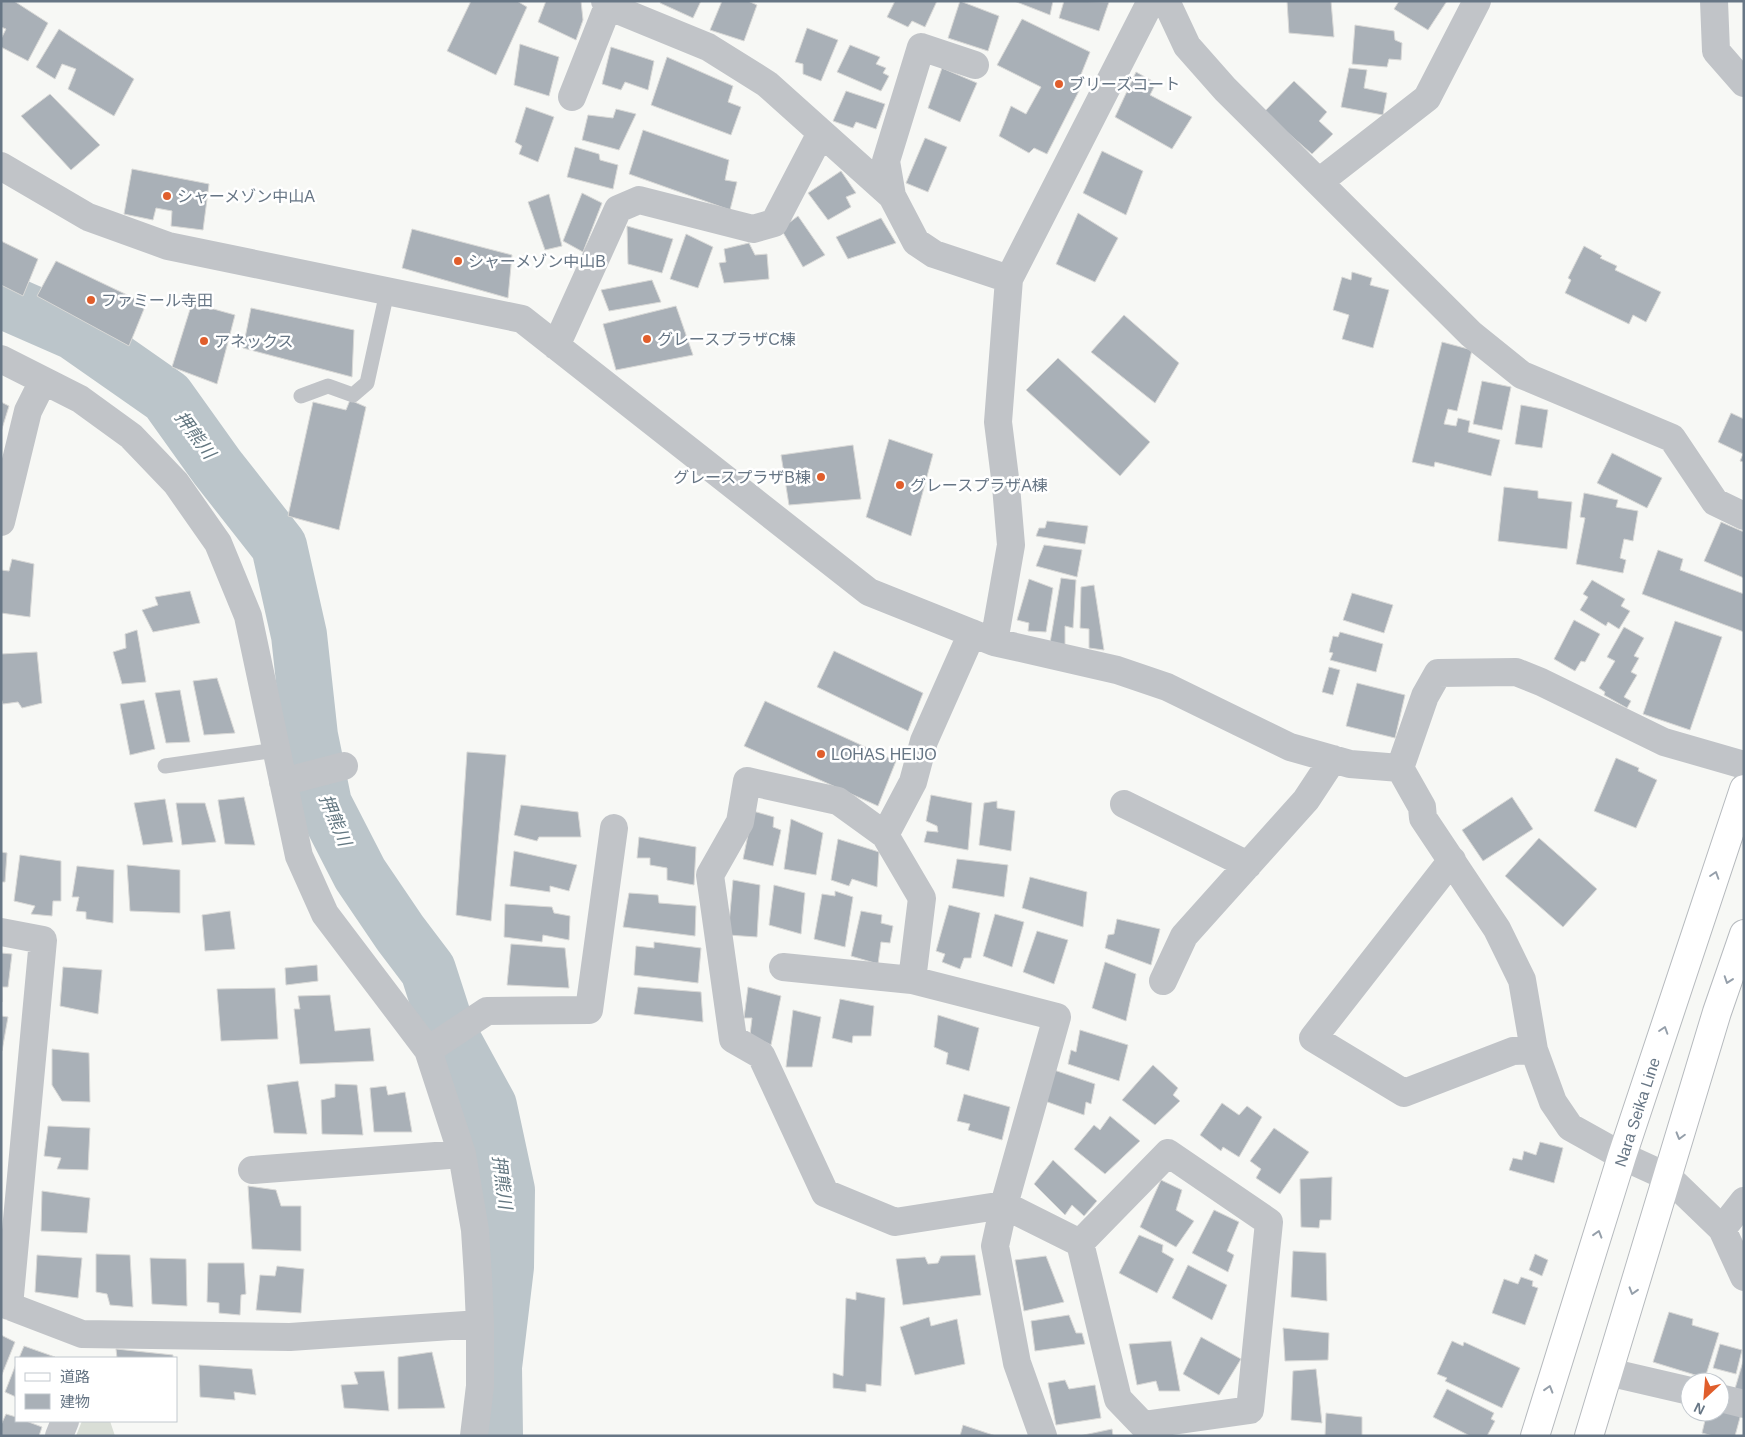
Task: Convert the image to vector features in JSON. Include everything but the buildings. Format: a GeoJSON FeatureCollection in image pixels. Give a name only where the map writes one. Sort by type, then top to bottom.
{"type":"FeatureCollection","features":[{"type":"Feature","properties":{"kind":"main road","name":"Nara Seika Line"},"geometry":{"type":"LineString","coordinates":[[1535,1436],[1622,1156],[1744,789]]}},
{"type":"Feature","properties":{"kind":"main road"},"geometry":{"type":"LineString","coordinates":[[1589,1436],[1717,1012],[1744,934]]}},
{"type":"Feature","properties":{"kind":"street"},"geometry":{"type":"LineString","coordinates":[[885,835],[913,782],[924,741],[983,638],[1010,545],[1006,486],[998,422],[1009,279],[1151,1]]}},
{"type":"Feature","properties":{"kind":"street"},"geometry":{"type":"LineString","coordinates":[[1166,1],[1187,46],[1225,88],[1471,334],[1522,375],[1672,438],[1715,502],[1744,516]]}},
{"type":"Feature","properties":{"kind":"street"},"geometry":{"type":"LineString","coordinates":[[1318,182],[1427,98],[1477,1]]}},
{"type":"Feature","properties":{"kind":"street"},"geometry":{"type":"LineString","coordinates":[[1714,1],[1716,51],[1744,83]]}},
{"type":"Feature","properties":{"kind":"street"},"geometry":{"type":"LineString","coordinates":[[572,96],[606,4],[708,47],[767,84],[892,196]]}},
{"type":"Feature","properties":{"kind":"street"},"geometry":{"type":"LineString","coordinates":[[975,65],[921,47],[886,162],[892,196],[916,242],[934,254],[1009,279]]}},
{"type":"Feature","properties":{"kind":"street"},"geometry":{"type":"LineString","coordinates":[[556,346],[618,209],[640,200],[753,229],[774,223],[821,133]]}},
{"type":"Feature","properties":{"kind":"street"},"geometry":{"type":"LineString","coordinates":[[1,166],[88,217],[168,246],[522,319],[869,592],[983,638],[1117,670],[1167,687],[1290,747],[1350,764],[1400,768]]}},
{"type":"Feature","properties":{"kind":"street"},"geometry":{"type":"LineString","coordinates":[[1,359],[80,399],[131,436],[176,483],[218,543],[248,616],[299,856],[325,914],[428,1050],[462,1154],[475,1230],[480,1324],[480,1386],[474,1436]]}},
{"type":"Feature","properties":{"kind":"street"},"geometry":{"type":"LineString","coordinates":[[1,522],[28,411],[43,381]]}},
{"type":"Feature","properties":{"kind":"street"},"geometry":{"type":"LineString","coordinates":[[1744,765],[1664,742],[1541,682],[1516,672],[1438,674],[1425,696],[1400,768],[1422,807],[1423,818],[1497,929],[1522,980],[1534,1050],[1553,1102],[1570,1127],[1622,1156],[1668,1177],[1722,1228],[1744,1277]]}},
{"type":"Feature","properties":{"kind":"street"},"geometry":{"type":"LineString","coordinates":[[1163,981],[1184,936],[1306,800],[1333,759]]}},
{"type":"Feature","properties":{"kind":"street"},"geometry":{"type":"LineString","coordinates":[[283,782],[344,766]]}},
{"type":"Feature","properties":{"kind":"street"},"geometry":{"type":"LineString","coordinates":[[912,980],[922,898],[885,835],[838,801],[747,781],[740,822],[710,875],[733,1039],[761,1055],[826,1193],[894,1222],[1004,1205],[1080,1244],[1118,1399],[1144,1425],[1250,1410],[1269,1222],[1168,1153],[1080,1244]]}},
{"type":"Feature","properties":{"kind":"street"},"geometry":{"type":"LineString","coordinates":[[1124,804],[1248,865]]}},
{"type":"Feature","properties":{"kind":"street"},"geometry":{"type":"LineString","coordinates":[[428,1050],[487,1010],[589,1010],[614,828]]}},
{"type":"Feature","properties":{"kind":"street"},"geometry":{"type":"LineString","coordinates":[[1452,860],[1313,1038],[1404,1093],[1512,1051],[1534,1050]]}},
{"type":"Feature","properties":{"kind":"street"},"geometry":{"type":"LineString","coordinates":[[1,932],[43,940],[5,1304],[82,1334],[96,1347],[290,1337],[480,1324]]}},
{"type":"Feature","properties":{"kind":"street"},"geometry":{"type":"LineString","coordinates":[[783,967],[912,980],[1057,1017],[1004,1205],[995,1246],[1017,1363],[1043,1436]]}},
{"type":"Feature","properties":{"kind":"street"},"geometry":{"type":"LineString","coordinates":[[252,1170],[462,1154]]}},
{"type":"Feature","properties":{"kind":"street"},"geometry":{"type":"LineString","coordinates":[[1722,1228],[1744,1201]]}},
{"type":"Feature","properties":{"kind":"street"},"geometry":{"type":"LineString","coordinates":[[1608,1372],[1680,1389]]}},
{"type":"Feature","properties":{"kind":"street"},"geometry":{"type":"LineString","coordinates":[[1730,1400],[1744,1404]]}},
{"type":"Feature","properties":{"kind":"street"},"geometry":{"type":"LineString","coordinates":[[59,1436],[65,1422]]}},
{"type":"Feature","properties":{"kind":"lane"},"geometry":{"type":"LineString","coordinates":[[301,396],[328,386],[353,395],[367,382],[387,292]]}},
{"type":"Feature","properties":{"kind":"lane"},"geometry":{"type":"LineString","coordinates":[[165,766],[276,750]]}},
{"type":"Feature","properties":{"kind":"shaded area"},"geometry":{"type":"Polygon","coordinates":[[[82,1422],[110,1422],[115,1436],[76,1436],[82,1422]]]}},
{"type":"Feature","properties":{"kind":"waterway","name":"押熊川"},"geometry":{"type":"LineString","coordinates":[[1,300],[74,332],[167,397],[217,467],[279,546],[299,635],[310,736],[324,804],[360,874],[428,970],[447,1029],[489,1106],[507,1190],[506,1267],[494,1367],[495,1436]]}},
{"type":"Feature","properties":{"kind":"place","name":"ブリーズコート"},"geometry":{"type":"Point","coordinates":[1059,84]}},
{"type":"Feature","properties":{"kind":"place","name":"シャーメゾン中山A"},"geometry":{"type":"Point","coordinates":[167,196]}},
{"type":"Feature","properties":{"kind":"place","name":"シャーメゾン中山B"},"geometry":{"type":"Point","coordinates":[458,261]}},
{"type":"Feature","properties":{"kind":"place","name":"ファミール寺田"},"geometry":{"type":"Point","coordinates":[91,300]}},
{"type":"Feature","properties":{"kind":"place","name":"グレースプラザC棟"},"geometry":{"type":"Point","coordinates":[647,339]}},
{"type":"Feature","properties":{"kind":"place","name":"アネックス"},"geometry":{"type":"Point","coordinates":[204,341]}},
{"type":"Feature","properties":{"kind":"place","name":"グレースプラザB棟"},"geometry":{"type":"Point","coordinates":[821,477]}},
{"type":"Feature","properties":{"kind":"place","name":"グレースプラザA棟"},"geometry":{"type":"Point","coordinates":[900,485]}},
{"type":"Feature","properties":{"kind":"place","name":"LOHAS HEIJO"},"geometry":{"type":"Point","coordinates":[821,754]}}]}
